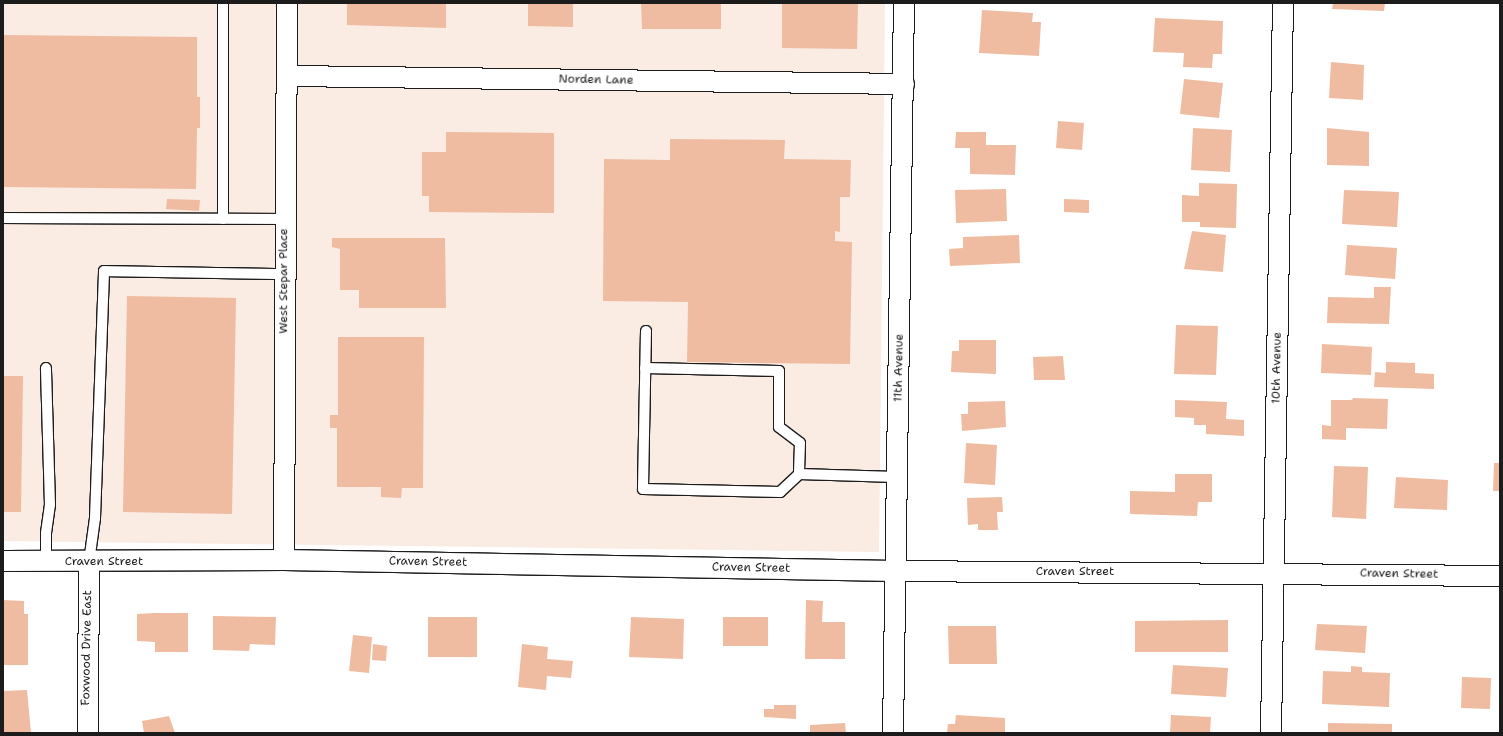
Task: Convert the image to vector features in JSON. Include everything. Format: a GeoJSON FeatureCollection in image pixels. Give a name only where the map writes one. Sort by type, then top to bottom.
{"type":"FeatureCollection","features":[{"type":"Feature","properties":{"kind":"street","name":"West Stepar Place"},"geometry":{"type":"LineString","coordinates":[[284,560],[284,219],[288,76],[288,3]]}},
{"type":"Feature","properties":{"kind":"street","name":"11th Avenue"},"geometry":{"type":"LineString","coordinates":[[893,733],[896,477],[904,84],[904,3]]}},
{"type":"Feature","properties":{"kind":"street","name":"10th Avenue"},"geometry":{"type":"LineString","coordinates":[[1271,733],[1272,573],[1282,166],[1283,3]]}},
{"type":"Feature","properties":{"kind":"street","name":"Norden Lane"},"geometry":{"type":"LineString","coordinates":[[288,76],[904,84]]}},
{"type":"Feature","properties":{"kind":"street","name":"Craven Street"},"geometry":{"type":"LineString","coordinates":[[3,561],[88,562],[284,560],[895,571],[1500,576]]}},
{"type":"Feature","properties":{"kind":"street","name":"Foxwood Drive East"},"geometry":{"type":"LineString","coordinates":[[88,562],[88,733]]}},
{"type":"Feature","properties":{"kind":"lane"},"geometry":{"type":"LineString","coordinates":[[223,3],[223,219]]}},
{"type":"Feature","properties":{"kind":"lane"},"geometry":{"type":"LineString","coordinates":[[3,218],[284,219]]}},
{"type":"Feature","properties":{"kind":"lane"},"geometry":{"type":"LineString","coordinates":[[88,562],[95,518],[104,271],[284,274]]}},
{"type":"Feature","properties":{"kind":"lane"},"geometry":{"type":"LineString","coordinates":[[645,368],[779,371],[779,427],[800,443],[799,474],[780,492],[643,489],[645,368],[646,331]]}},
{"type":"Feature","properties":{"kind":"lane"},"geometry":{"type":"LineString","coordinates":[[46,368],[50,505],[46,533],[46,562]]}},
{"type":"Feature","properties":{"kind":"lane"},"geometry":{"type":"LineString","coordinates":[[799,474],[896,477]]}},
{"type":"Feature","properties":{"kind":"shaded area"},"geometry":{"type":"Polygon","coordinates":[[[3,3],[885,3],[879,552],[3,541],[3,3]]]}},
{"type":"Feature","properties":{"kind":"building"},"geometry":{"type":"Polygon","coordinates":[[[347,3],[446,3],[446,28],[347,25],[347,3]]]}},
{"type":"Feature","properties":{"kind":"building"},"geometry":{"type":"Polygon","coordinates":[[[528,3],[573,3],[573,27],[528,26],[528,3]]]}},
{"type":"Feature","properties":{"kind":"building"},"geometry":{"type":"Polygon","coordinates":[[[641,3],[721,3],[721,29],[642,29],[641,3]]]}},
{"type":"Feature","properties":{"kind":"building"},"geometry":{"type":"Polygon","coordinates":[[[782,3],[858,3],[857,49],[782,48],[782,3]]]}},
{"type":"Feature","properties":{"kind":"building"},"geometry":{"type":"Polygon","coordinates":[[[1333,3],[1385,3],[1384,11],[1332,9],[1333,3]]]}},
{"type":"Feature","properties":{"kind":"building"},"geometry":{"type":"Polygon","coordinates":[[[982,10],[1033,13],[1032,22],[1041,22],[1039,56],[979,53],[982,10]]]}},
{"type":"Feature","properties":{"kind":"building"},"geometry":{"type":"Polygon","coordinates":[[[1155,18],[1223,21],[1222,54],[1213,54],[1212,68],[1183,67],[1184,53],[1153,52],[1155,18]]]}},
{"type":"Feature","properties":{"kind":"building"},"geometry":{"type":"Polygon","coordinates":[[[3,35],[197,37],[197,97],[200,97],[200,128],[197,128],[196,189],[3,187],[3,35]]]}},
{"type":"Feature","properties":{"kind":"building"},"geometry":{"type":"Polygon","coordinates":[[[1331,62],[1364,65],[1363,100],[1329,98],[1331,62]]]}},
{"type":"Feature","properties":{"kind":"building"},"geometry":{"type":"Polygon","coordinates":[[[1184,79],[1223,83],[1219,118],[1180,114],[1184,79]]]}},
{"type":"Feature","properties":{"kind":"building"},"geometry":{"type":"Polygon","coordinates":[[[1058,121],[1084,123],[1082,150],[1056,148],[1058,121]]]}},
{"type":"Feature","properties":{"kind":"building"},"geometry":{"type":"Polygon","coordinates":[[[1193,128],[1232,130],[1230,172],[1191,170],[1193,128]]]}},
{"type":"Feature","properties":{"kind":"building"},"geometry":{"type":"Polygon","coordinates":[[[1327,128],[1369,132],[1369,166],[1327,165],[1327,128]]]}},
{"type":"Feature","properties":{"kind":"building"},"geometry":{"type":"Polygon","coordinates":[[[446,132],[554,133],[554,213],[429,212],[429,196],[422,196],[422,152],[446,152],[446,132]]]}},
{"type":"Feature","properties":{"kind":"building"},"geometry":{"type":"Polygon","coordinates":[[[956,132],[986,132],[986,145],[1016,145],[1015,175],[970,174],[970,148],[955,148],[956,132]]]}},
{"type":"Feature","properties":{"kind":"building"},"geometry":{"type":"Polygon","coordinates":[[[670,139],[785,140],[784,159],[851,160],[850,197],[840,197],[840,232],[835,231],[835,241],[852,242],[850,364],[687,362],[688,302],[603,301],[604,159],[670,160],[670,139]]]}},
{"type":"Feature","properties":{"kind":"building"},"geometry":{"type":"Polygon","coordinates":[[[1199,183],[1237,184],[1236,228],[1200,227],[1200,222],[1182,222],[1182,195],[1199,196],[1199,183]]]}},
{"type":"Feature","properties":{"kind":"building"},"geometry":{"type":"Polygon","coordinates":[[[1006,189],[1007,221],[956,223],[955,190],[1006,189]]]}},
{"type":"Feature","properties":{"kind":"building"},"geometry":{"type":"Polygon","coordinates":[[[1344,190],[1399,192],[1397,227],[1342,224],[1344,190]]]}},
{"type":"Feature","properties":{"kind":"building"},"geometry":{"type":"Polygon","coordinates":[[[167,199],[200,200],[199,211],[166,209],[167,199]]]}},
{"type":"Feature","properties":{"kind":"building"},"geometry":{"type":"Polygon","coordinates":[[[1064,199],[1089,200],[1089,213],[1064,212],[1064,199]]]}},
{"type":"Feature","properties":{"kind":"building"},"geometry":{"type":"Polygon","coordinates":[[[1192,231],[1226,235],[1223,272],[1184,269],[1192,231]]]}},
{"type":"Feature","properties":{"kind":"building"},"geometry":{"type":"Polygon","coordinates":[[[1019,235],[1020,263],[950,266],[949,249],[963,248],[963,237],[1019,235]]]}},
{"type":"Feature","properties":{"kind":"building"},"geometry":{"type":"Polygon","coordinates":[[[332,238],[445,238],[446,308],[359,308],[359,290],[340,290],[340,249],[332,247],[332,238]]]}},
{"type":"Feature","properties":{"kind":"building"},"geometry":{"type":"Polygon","coordinates":[[[1347,245],[1397,248],[1395,279],[1345,275],[1347,245]]]}},
{"type":"Feature","properties":{"kind":"building"},"geometry":{"type":"Polygon","coordinates":[[[1374,287],[1391,287],[1389,324],[1327,323],[1328,297],[1374,298],[1374,287]]]}},
{"type":"Feature","properties":{"kind":"building"},"geometry":{"type":"Polygon","coordinates":[[[127,296],[236,298],[232,514],[123,512],[127,296]]]}},
{"type":"Feature","properties":{"kind":"building"},"geometry":{"type":"Polygon","coordinates":[[[1176,325],[1218,326],[1216,375],[1174,374],[1176,325]]]}},
{"type":"Feature","properties":{"kind":"building"},"geometry":{"type":"Polygon","coordinates":[[[338,337],[424,337],[423,488],[402,488],[401,498],[381,497],[381,487],[337,487],[337,428],[330,428],[330,415],[338,415],[338,337]]]}},
{"type":"Feature","properties":{"kind":"building"},"geometry":{"type":"Polygon","coordinates":[[[959,340],[996,340],[996,374],[951,372],[952,351],[959,351],[959,340]]]}},
{"type":"Feature","properties":{"kind":"building"},"geometry":{"type":"Polygon","coordinates":[[[1322,344],[1372,347],[1371,375],[1321,373],[1322,344]]]}},
{"type":"Feature","properties":{"kind":"building"},"geometry":{"type":"Polygon","coordinates":[[[1063,356],[1065,380],[1034,380],[1033,357],[1063,356]]]}},
{"type":"Feature","properties":{"kind":"building"},"geometry":{"type":"Polygon","coordinates":[[[1386,362],[1415,363],[1415,373],[1434,374],[1434,389],[1374,387],[1375,372],[1386,373],[1386,362]]]}},
{"type":"Feature","properties":{"kind":"building"},"geometry":{"type":"Polygon","coordinates":[[[3,376],[23,376],[21,512],[3,512],[3,376]]]}},
{"type":"Feature","properties":{"kind":"building"},"geometry":{"type":"Polygon","coordinates":[[[1353,398],[1388,399],[1387,429],[1346,428],[1346,440],[1322,439],[1322,425],[1331,426],[1331,400],[1352,400],[1353,398]]]}},
{"type":"Feature","properties":{"kind":"building"},"geometry":{"type":"Polygon","coordinates":[[[1175,400],[1227,402],[1226,419],[1244,420],[1244,436],[1206,434],[1206,425],[1194,425],[1194,418],[1175,417],[1175,400]]]}},
{"type":"Feature","properties":{"kind":"building"},"geometry":{"type":"Polygon","coordinates":[[[1005,401],[1006,427],[962,431],[961,414],[968,414],[968,402],[1005,401]]]}},
{"type":"Feature","properties":{"kind":"building"},"geometry":{"type":"Polygon","coordinates":[[[966,443],[997,445],[995,485],[964,483],[966,443]]]}},
{"type":"Feature","properties":{"kind":"building"},"geometry":{"type":"Polygon","coordinates":[[[1494,463],[1500,463],[1500,491],[1493,491],[1494,463]]]}},
{"type":"Feature","properties":{"kind":"building"},"geometry":{"type":"Polygon","coordinates":[[[1334,466],[1368,467],[1366,519],[1332,517],[1334,466]]]}},
{"type":"Feature","properties":{"kind":"building"},"geometry":{"type":"Polygon","coordinates":[[[1175,474],[1212,474],[1212,502],[1198,502],[1197,516],[1130,514],[1130,491],[1175,492],[1175,474]]]}},
{"type":"Feature","properties":{"kind":"building"},"geometry":{"type":"Polygon","coordinates":[[[1396,477],[1448,480],[1447,510],[1394,508],[1396,477]]]}},
{"type":"Feature","properties":{"kind":"building"},"geometry":{"type":"Polygon","coordinates":[[[1002,497],[1003,512],[997,512],[998,530],[978,530],[978,524],[968,525],[967,498],[1002,497]]]}},
{"type":"Feature","properties":{"kind":"building"},"geometry":{"type":"Polygon","coordinates":[[[3,600],[24,601],[24,614],[28,614],[28,665],[3,665],[3,600]]]}},
{"type":"Feature","properties":{"kind":"building"},"geometry":{"type":"Polygon","coordinates":[[[806,600],[823,601],[822,622],[845,622],[845,659],[805,659],[806,600]]]}},
{"type":"Feature","properties":{"kind":"building"},"geometry":{"type":"Polygon","coordinates":[[[188,613],[188,652],[155,652],[155,642],[137,641],[137,614],[188,613]]]}},
{"type":"Feature","properties":{"kind":"building"},"geometry":{"type":"Polygon","coordinates":[[[213,616],[276,617],[275,645],[250,644],[249,651],[213,650],[213,616]]]}},
{"type":"Feature","properties":{"kind":"building"},"geometry":{"type":"Polygon","coordinates":[[[428,617],[477,617],[477,657],[428,657],[428,617]]]}},
{"type":"Feature","properties":{"kind":"building"},"geometry":{"type":"Polygon","coordinates":[[[631,617],[684,619],[683,659],[629,657],[631,617]]]}},
{"type":"Feature","properties":{"kind":"building"},"geometry":{"type":"Polygon","coordinates":[[[723,617],[768,617],[768,646],[723,646],[723,617]]]}},
{"type":"Feature","properties":{"kind":"building"},"geometry":{"type":"Polygon","coordinates":[[[1228,620],[1228,652],[1135,652],[1135,621],[1228,620]]]}},
{"type":"Feature","properties":{"kind":"building"},"geometry":{"type":"Polygon","coordinates":[[[1317,624],[1367,626],[1365,653],[1315,650],[1317,624]]]}},
{"type":"Feature","properties":{"kind":"building"},"geometry":{"type":"Polygon","coordinates":[[[948,626],[996,626],[997,664],[949,664],[948,626]]]}},
{"type":"Feature","properties":{"kind":"building"},"geometry":{"type":"Polygon","coordinates":[[[353,635],[372,637],[369,673],[349,671],[353,635]]]}},
{"type":"Feature","properties":{"kind":"building"},"geometry":{"type":"Polygon","coordinates":[[[373,644],[387,646],[386,661],[372,660],[373,644]]]}},
{"type":"Feature","properties":{"kind":"building"},"geometry":{"type":"Polygon","coordinates":[[[522,644],[548,647],[547,659],[573,661],[571,678],[547,676],[546,690],[518,687],[522,644]]]}},
{"type":"Feature","properties":{"kind":"building"},"geometry":{"type":"Polygon","coordinates":[[[1173,665],[1228,668],[1226,697],[1171,694],[1173,665]]]}},
{"type":"Feature","properties":{"kind":"building"},"geometry":{"type":"Polygon","coordinates":[[[1351,666],[1362,667],[1362,672],[1390,673],[1389,707],[1322,704],[1323,671],[1351,672],[1351,666]]]}},
{"type":"Feature","properties":{"kind":"building"},"geometry":{"type":"Polygon","coordinates":[[[1462,677],[1491,678],[1490,709],[1461,708],[1462,677]]]}},
{"type":"Feature","properties":{"kind":"building"},"geometry":{"type":"Polygon","coordinates":[[[27,690],[31,733],[3,733],[3,691],[27,690]]]}},
{"type":"Feature","properties":{"kind":"building"},"geometry":{"type":"Polygon","coordinates":[[[774,705],[796,705],[796,719],[764,717],[764,709],[774,709],[774,705]]]}},
{"type":"Feature","properties":{"kind":"building"},"geometry":{"type":"Polygon","coordinates":[[[956,715],[1005,718],[1005,733],[947,733],[948,724],[955,724],[956,715]]]}},
{"type":"Feature","properties":{"kind":"building"},"geometry":{"type":"Polygon","coordinates":[[[1171,715],[1211,717],[1210,733],[1170,733],[1171,715]]]}},
{"type":"Feature","properties":{"kind":"building"},"geometry":{"type":"Polygon","coordinates":[[[169,716],[175,733],[144,733],[142,721],[169,716]]]}},
{"type":"Feature","properties":{"kind":"building"},"geometry":{"type":"Polygon","coordinates":[[[845,723],[846,733],[810,733],[810,725],[845,723]]]}},
{"type":"Feature","properties":{"kind":"building"},"geometry":{"type":"Polygon","coordinates":[[[1328,723],[1392,724],[1392,733],[1328,733],[1328,723]]]}}]}
